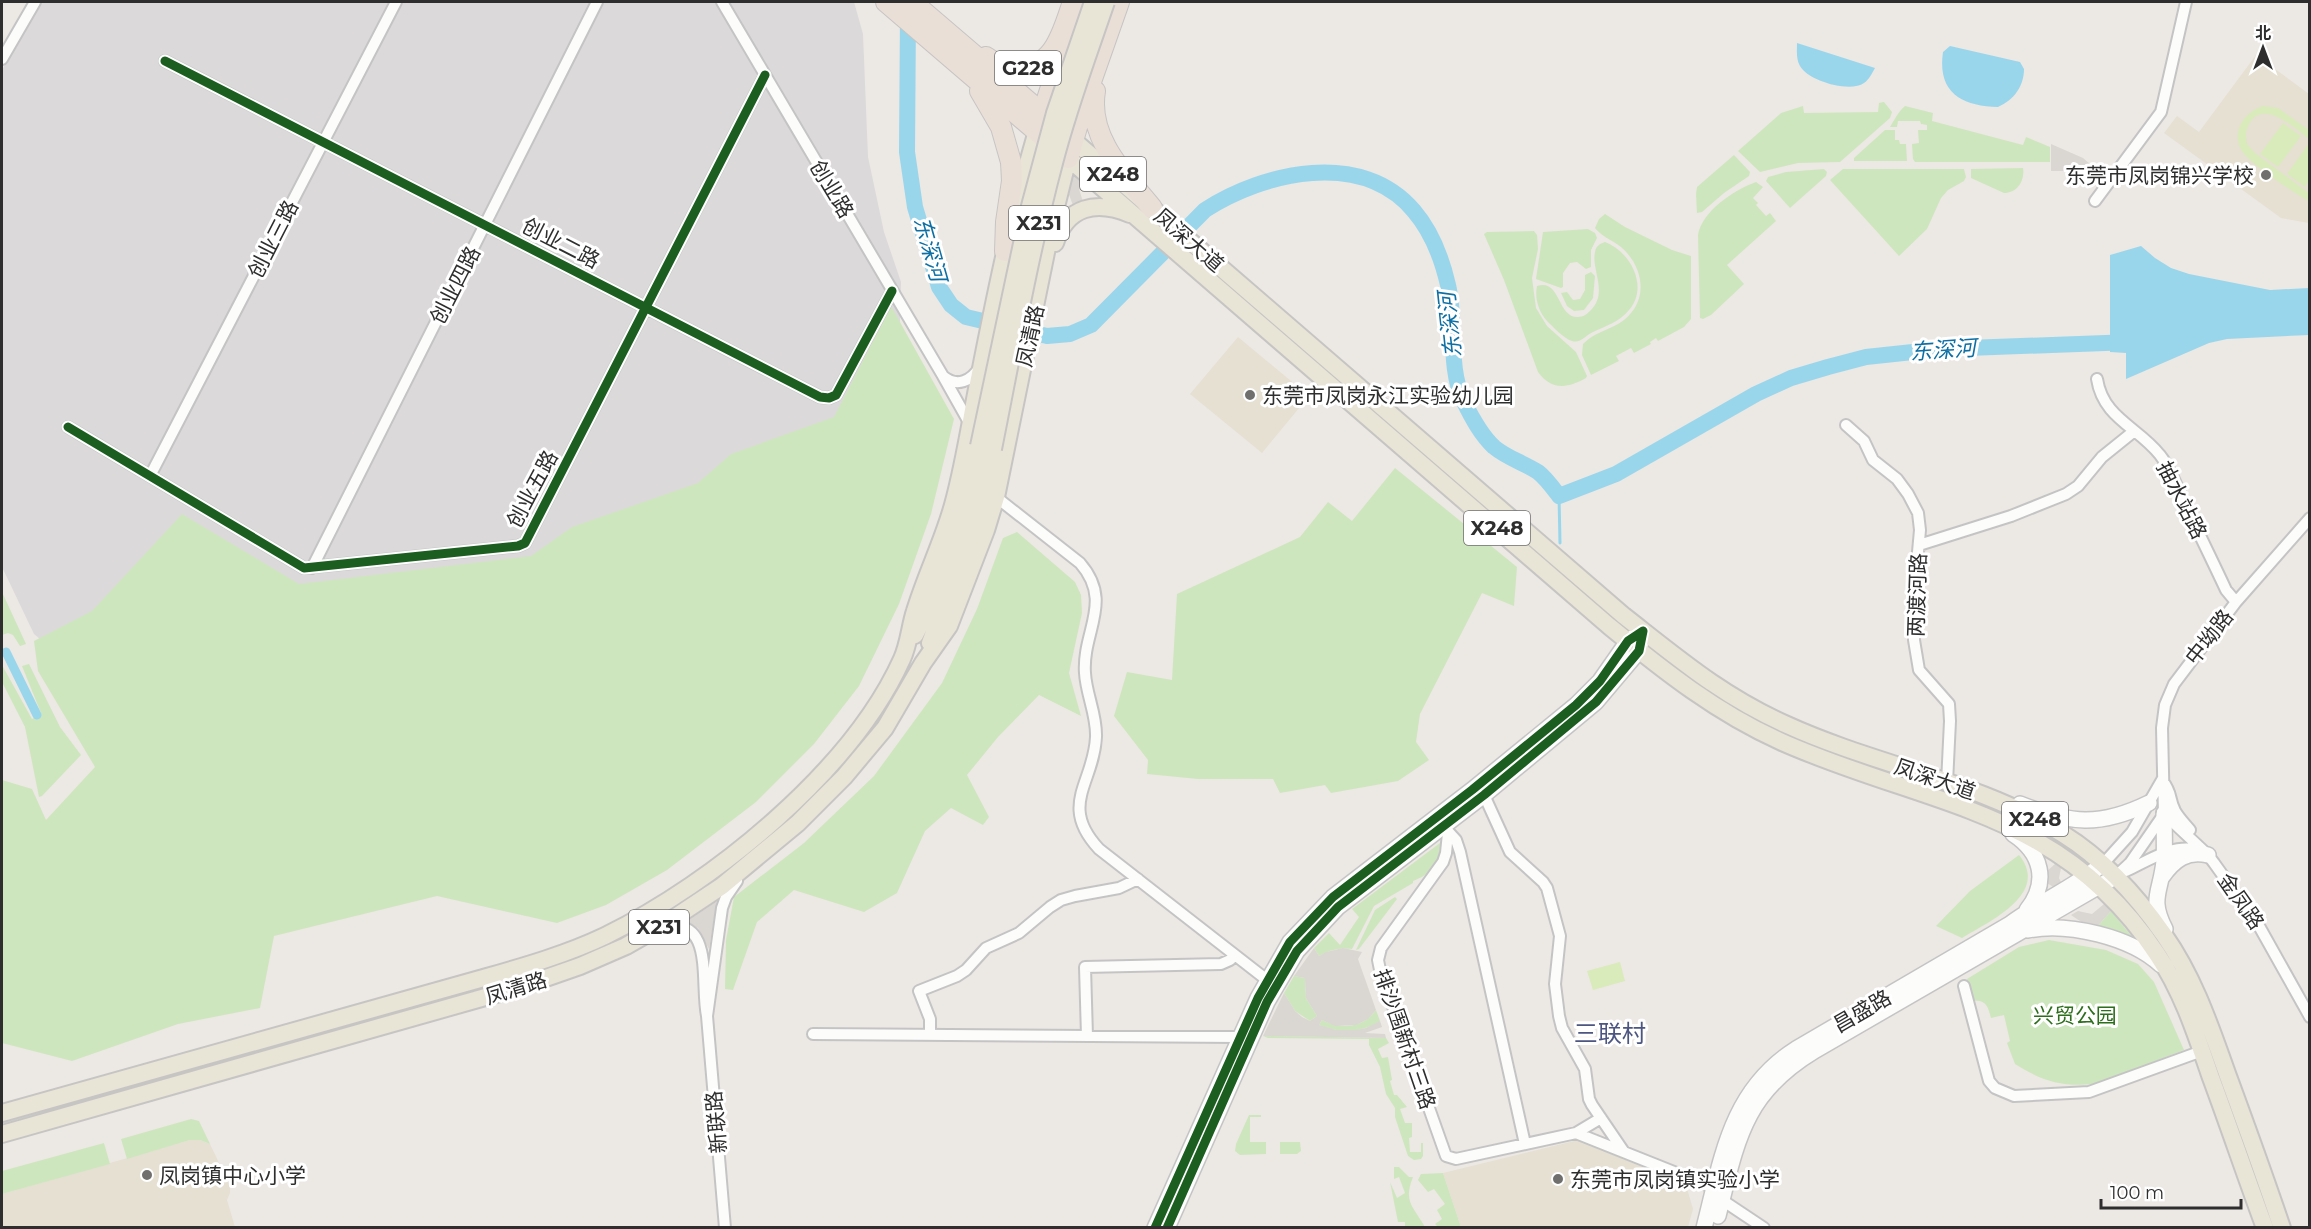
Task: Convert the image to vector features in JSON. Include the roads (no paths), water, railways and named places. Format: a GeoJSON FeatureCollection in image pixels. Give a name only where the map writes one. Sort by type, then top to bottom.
{"type":"FeatureCollection","features":[{"type":"Feature","properties":{"kind":"highway","name":"G228"},"geometry":{"type":"LineString","coordinates":[[886,2],[947,39],[968,42],[989,60],[1002,66],[1016,68],[1034,66],[1044,60],[1056,46],[1073,2]]}},
{"type":"Feature","properties":{"kind":"highway","name":"G228"},"geometry":{"type":"LineString","coordinates":[[912,2],[947,39]]}},
{"type":"Feature","properties":{"kind":"highway","name":"凤清路"},"geometry":{"type":"LineString","coordinates":[[1039,122],[1080,2]]}},
{"type":"Feature","properties":{"kind":"highway","name":"凤清路"},"geometry":{"type":"LineString","coordinates":[[1071,149],[1119,2]]}},
{"type":"Feature","properties":{"kind":"highway","name":"凤深大道"},"geometry":{"type":"LineString","coordinates":[[947,39],[1071,149]]}},
{"type":"Feature","properties":{"kind":"highway"},"geometry":{"type":"LineString","coordinates":[[947,39],[957,70],[978,89],[989,103],[1006,142],[1012,181],[1006,222],[1005,251]]}},
{"type":"Feature","properties":{"kind":"highway"},"geometry":{"type":"LineString","coordinates":[[1106,39],[1104,60],[1094,94],[1095,118],[1107,148],[1146,214]]}},
{"type":"Feature","properties":{"kind":"main road","name":"凤清路"},"geometry":{"type":"LineString","coordinates":[[923,663],[972,531],[1019,255],[1055,113],[1093,2]]}},
{"type":"Feature","properties":{"kind":"main road","name":"凤清路"},"geometry":{"type":"LineString","coordinates":[[2,1113],[511,970],[566,952],[617,930],[658,907],[697,881],[783,811],[828,767],[886,690],[925,616],[958,533],[986,448],[1049,181],[1067,116],[1107,2]]}},
{"type":"Feature","properties":{"kind":"main road","name":"凤清路"},"geometry":{"type":"LineString","coordinates":[[904,656],[914,611],[936,558],[953,505],[1005,251],[1039,122]]}},
{"type":"Feature","properties":{"kind":"main road","name":"凤清路"},"geometry":{"type":"LineString","coordinates":[[2,1134],[517,988],[596,960],[655,930],[748,866],[798,823],[866,753],[904,699],[923,663],[949,626],[963,594],[996,497],[1052,223],[1071,149]]}},
{"type":"Feature","properties":{"kind":"main road","name":"凤深大道"},"geometry":{"type":"LineString","coordinates":[[1071,149],[1208,268],[1398,443],[1633,646],[1702,699],[1759,731],[1823,758],[1955,803],[2032,837],[2066,858],[2094,880],[2131,918],[2168,972],[2187,1011],[2265,1227]]}},
{"type":"Feature","properties":{"kind":"main road"},"geometry":{"type":"LineString","coordinates":[[1046,260],[1061,226],[1080,210],[1095,207],[1146,214]]}},
{"type":"Feature","properties":{"kind":"main road","name":"凤深大道"},"geometry":{"type":"LineString","coordinates":[[1208,268],[1407,429],[1643,631],[1702,678],[1768,717],[1830,743],[1967,789],[2012,808],[2052,828],[2103,864],[2149,914],[2190,978],[2210,1024],[2282,1227]]}},
{"type":"Feature","properties":{"kind":"street"},"geometry":{"type":"LineString","coordinates":[[2,59],[35,2]]}},
{"type":"Feature","properties":{"kind":"street","name":"创业三路"},"geometry":{"type":"LineString","coordinates":[[150,476],[396,2]]}},
{"type":"Feature","properties":{"kind":"street","name":"创业四路"},"geometry":{"type":"LineString","coordinates":[[312,568],[597,2]]}},
{"type":"Feature","properties":{"kind":"street","name":"创业路"},"geometry":{"type":"LineString","coordinates":[[722,2],[970,424]]}},
{"type":"Feature","properties":{"kind":"street"},"geometry":{"type":"LineString","coordinates":[[2096,201],[2161,112],[2186,2]]}},
{"type":"Feature","properties":{"kind":"street","name":"创业二路"},"geometry":{"type":"LineString","coordinates":[[165,61],[820,397],[829,398],[836,395],[892,291]]}},
{"type":"Feature","properties":{"kind":"street","name":"创业五路"},"geometry":{"type":"LineString","coordinates":[[69,427],[296,565],[312,568],[518,546],[525,543],[765,75]]}},
{"type":"Feature","properties":{"kind":"street"},"geometry":{"type":"LineString","coordinates":[[942,376],[953,383],[964,381],[975,375],[982,361]]}},
{"type":"Feature","properties":{"kind":"street","name":"抽水站路"},"geometry":{"type":"LineString","coordinates":[[2097,379],[2104,401],[2133,432],[2152,446],[2166,465],[2226,590],[2236,602]]}},
{"type":"Feature","properties":{"kind":"street","name":"两渡河路"},"geometry":{"type":"LineString","coordinates":[[1846,425],[1864,441],[1874,460],[1891,473],[1908,494],[1920,521],[1914,603],[1914,640],[1919,670],[1949,704],[1947,783]]}},
{"type":"Feature","properties":{"kind":"street"},"geometry":{"type":"LineString","coordinates":[[1919,545],[2011,516],[2066,494],[2078,486],[2102,457],[2133,432]]}},
{"type":"Feature","properties":{"kind":"street"},"geometry":{"type":"LineString","coordinates":[[996,497],[1080,563],[1093,583],[1097,607],[1084,667],[1096,736],[1095,748],[1080,796],[1080,812],[1084,830],[1091,840],[1138,879],[1267,980]]}},
{"type":"Feature","properties":{"kind":"street","name":"中坳路"},"geometry":{"type":"LineString","coordinates":[[2164,814],[2162,728],[2169,694],[2189,661],[2236,602],[2310,518]]}},
{"type":"Feature","properties":{"kind":"street"},"geometry":{"type":"LineString","coordinates":[[1167,1227],[1267,1002],[1285,968],[1309,936],[1338,907],[1446,829],[1596,702],[1643,631]]}},
{"type":"Feature","properties":{"kind":"street"},"geometry":{"type":"LineString","coordinates":[[1155,1227],[1267,980],[1290,942],[1318,911],[1349,884],[1472,790],[1576,705],[1633,646]]}},
{"type":"Feature","properties":{"kind":"street"},"geometry":{"type":"LineString","coordinates":[[2103,864],[2132,832],[2162,779],[2171,790],[2177,814],[2207,848],[2208,855]]}},
{"type":"Feature","properties":{"kind":"street"},"geometry":{"type":"LineString","coordinates":[[1967,789],[1990,792],[2054,816],[2080,821],[2115,817],[2149,803]]}},
{"type":"Feature","properties":{"kind":"street"},"geometry":{"type":"LineString","coordinates":[[1484,795],[1510,852],[1547,888],[1560,936],[1555,984],[1562,1028],[1585,1069],[1589,1098],[1624,1152]]}},
{"type":"Feature","properties":{"kind":"street"},"geometry":{"type":"LineString","coordinates":[[1955,803],[1979,820],[2013,835],[2030,847],[2037,861],[2040,877],[2036,895],[2026,911]]}},
{"type":"Feature","properties":{"kind":"street","name":"金凤路"},"geometry":{"type":"LineString","coordinates":[[2149,803],[2208,855],[2259,926],[2310,1017]]}},
{"type":"Feature","properties":{"kind":"street"},"geometry":{"type":"LineString","coordinates":[[2164,814],[2164,853],[2156,901],[2157,913],[2178,956]]}},
{"type":"Feature","properties":{"kind":"street"},"geometry":{"type":"LineString","coordinates":[[2115,877],[2130,863],[2164,814]]}},
{"type":"Feature","properties":{"kind":"street"},"geometry":{"type":"LineString","coordinates":[[1446,829],[1456,840],[1460,852],[1525,1144],[1576,1133],[1601,1118]]}},
{"type":"Feature","properties":{"kind":"street","name":"排沙围新村三路"},"geometry":{"type":"LineString","coordinates":[[1446,829],[1446,853],[1443,862],[1385,942],[1378,960],[1380,970],[1446,1156],[1456,1159],[1525,1144]]}},
{"type":"Feature","properties":{"kind":"street"},"geometry":{"type":"LineString","coordinates":[[2115,877],[2176,849],[2189,848],[2208,855]]}},
{"type":"Feature","properties":{"kind":"street"},"geometry":{"type":"LineString","coordinates":[[2159,882],[2171,865],[2180,858],[2196,853],[2208,855]]}},
{"type":"Feature","properties":{"kind":"street","name":"昌盛路"},"geometry":{"type":"LineString","coordinates":[[1704,1227],[1744,1124],[1756,1103],[1780,1075],[1814,1051],[2020,932],[2094,880],[2103,864]]}},
{"type":"Feature","properties":{"kind":"street","name":"新联路"},"geometry":{"type":"LineString","coordinates":[[707,1016],[722,908],[732,887],[748,866]]}},
{"type":"Feature","properties":{"kind":"street","name":"昌盛路"},"geometry":{"type":"LineString","coordinates":[[1715,1227],[1727,1137],[1736,1116],[1754,1088],[1777,1063],[1796,1049],[2010,924],[2026,911],[2094,880],[2115,877]]}},
{"type":"Feature","properties":{"kind":"street"},"geometry":{"type":"LineString","coordinates":[[930,1035],[930,1019],[919,991],[957,976],[966,970],[986,948],[1019,933],[1061,900],[1119,888],[1138,879]]}},
{"type":"Feature","properties":{"kind":"street","name":"新联路"},"geometry":{"type":"LineString","coordinates":[[655,930],[678,926],[693,932],[701,951],[725,1227]]}},
{"type":"Feature","properties":{"kind":"street"},"geometry":{"type":"LineString","coordinates":[[2020,932],[2059,928],[2117,939],[2146,953],[2168,972]]}},
{"type":"Feature","properties":{"kind":"street"},"geometry":{"type":"LineString","coordinates":[[1087,1036],[1085,967],[1221,964],[1235,955]]}},
{"type":"Feature","properties":{"kind":"street"},"geometry":{"type":"LineString","coordinates":[[1964,986],[1989,1081],[1995,1088],[2014,1096],[2089,1092],[2202,1051]]}},
{"type":"Feature","properties":{"kind":"street"},"geometry":{"type":"LineString","coordinates":[[813,1035],[1240,1037]]}},
{"type":"Feature","properties":{"kind":"street"},"geometry":{"type":"LineString","coordinates":[[1576,1133],[1718,1194],[1764,1227]]}},
{"type":"Feature","properties":{"kind":"water"},"geometry":{"type":"Polygon","coordinates":[[[1797,43],[1875,68],[1867,80],[1858,86],[1840,86],[1820,81],[1800,66],[1797,58],[1797,43]]]}},
{"type":"Feature","properties":{"kind":"water"},"geometry":{"type":"Polygon","coordinates":[[[1950,46],[2020,62],[2024,75],[2017,92],[1998,107],[1973,104],[1963,100],[1948,87],[1944,78],[1943,52],[1950,46]]]}},
{"type":"Feature","properties":{"kind":"water"},"geometry":{"type":"Polygon","coordinates":[[[2141,246],[2171,268],[2189,274],[2270,290],[2309,288],[2309,335],[2227,339],[2209,343],[2126,379],[2126,353],[2110,352],[2110,255],[2141,246]]]}},
{"type":"Feature","properties":{"kind":"waterway","name":"东深河"},"geometry":{"type":"LineString","coordinates":[[908,13],[907,152],[915,207],[939,287],[951,305],[966,317],[1047,336],[1070,334],[1091,325],[1205,210],[1229,197],[1255,185],[1283,177],[1312,173],[1341,173],[1368,179],[1393,192],[1414,211],[1435,246],[1446,275],[1451,299],[1454,359],[1459,388],[1477,426],[1494,447],[1538,472],[1559,496],[1616,474],[1756,394],[1791,378],[1828,367],[1866,357],[1941,349],[2132,342]]}},
{"type":"Feature","properties":{"kind":"waterway"},"geometry":{"type":"LineString","coordinates":[[1559,496],[1560,543]]}},
{"type":"Feature","properties":{"kind":"waterway"},"geometry":{"type":"LineString","coordinates":[[6,652],[37,715]]}},
{"type":"Feature","properties":{"kind":"place","name":"东莞市凤岗锦兴学校"},"geometry":{"type":"Point","coordinates":[2266,175]}},
{"type":"Feature","properties":{"kind":"place","name":"东莞市凤岗永江实验幼儿园"},"geometry":{"type":"Point","coordinates":[1250,395]}},
{"type":"Feature","properties":{"kind":"place","name":"凤岗镇中心小学"},"geometry":{"type":"Point","coordinates":[147,1175]}},
{"type":"Feature","properties":{"kind":"place","name":"东莞市凤岗镇实验小学"},"geometry":{"type":"Point","coordinates":[1558,1179]}},
{"type":"Feature","properties":{"kind":"district","name":"三联村"},"geometry":{"type":"Point","coordinates":[1610,1033]}},
{"type":"Feature","properties":{"kind":"park label","name":"兴贸公园"},"geometry":{"type":"Point","coordinates":[2075,1015]}}]}
